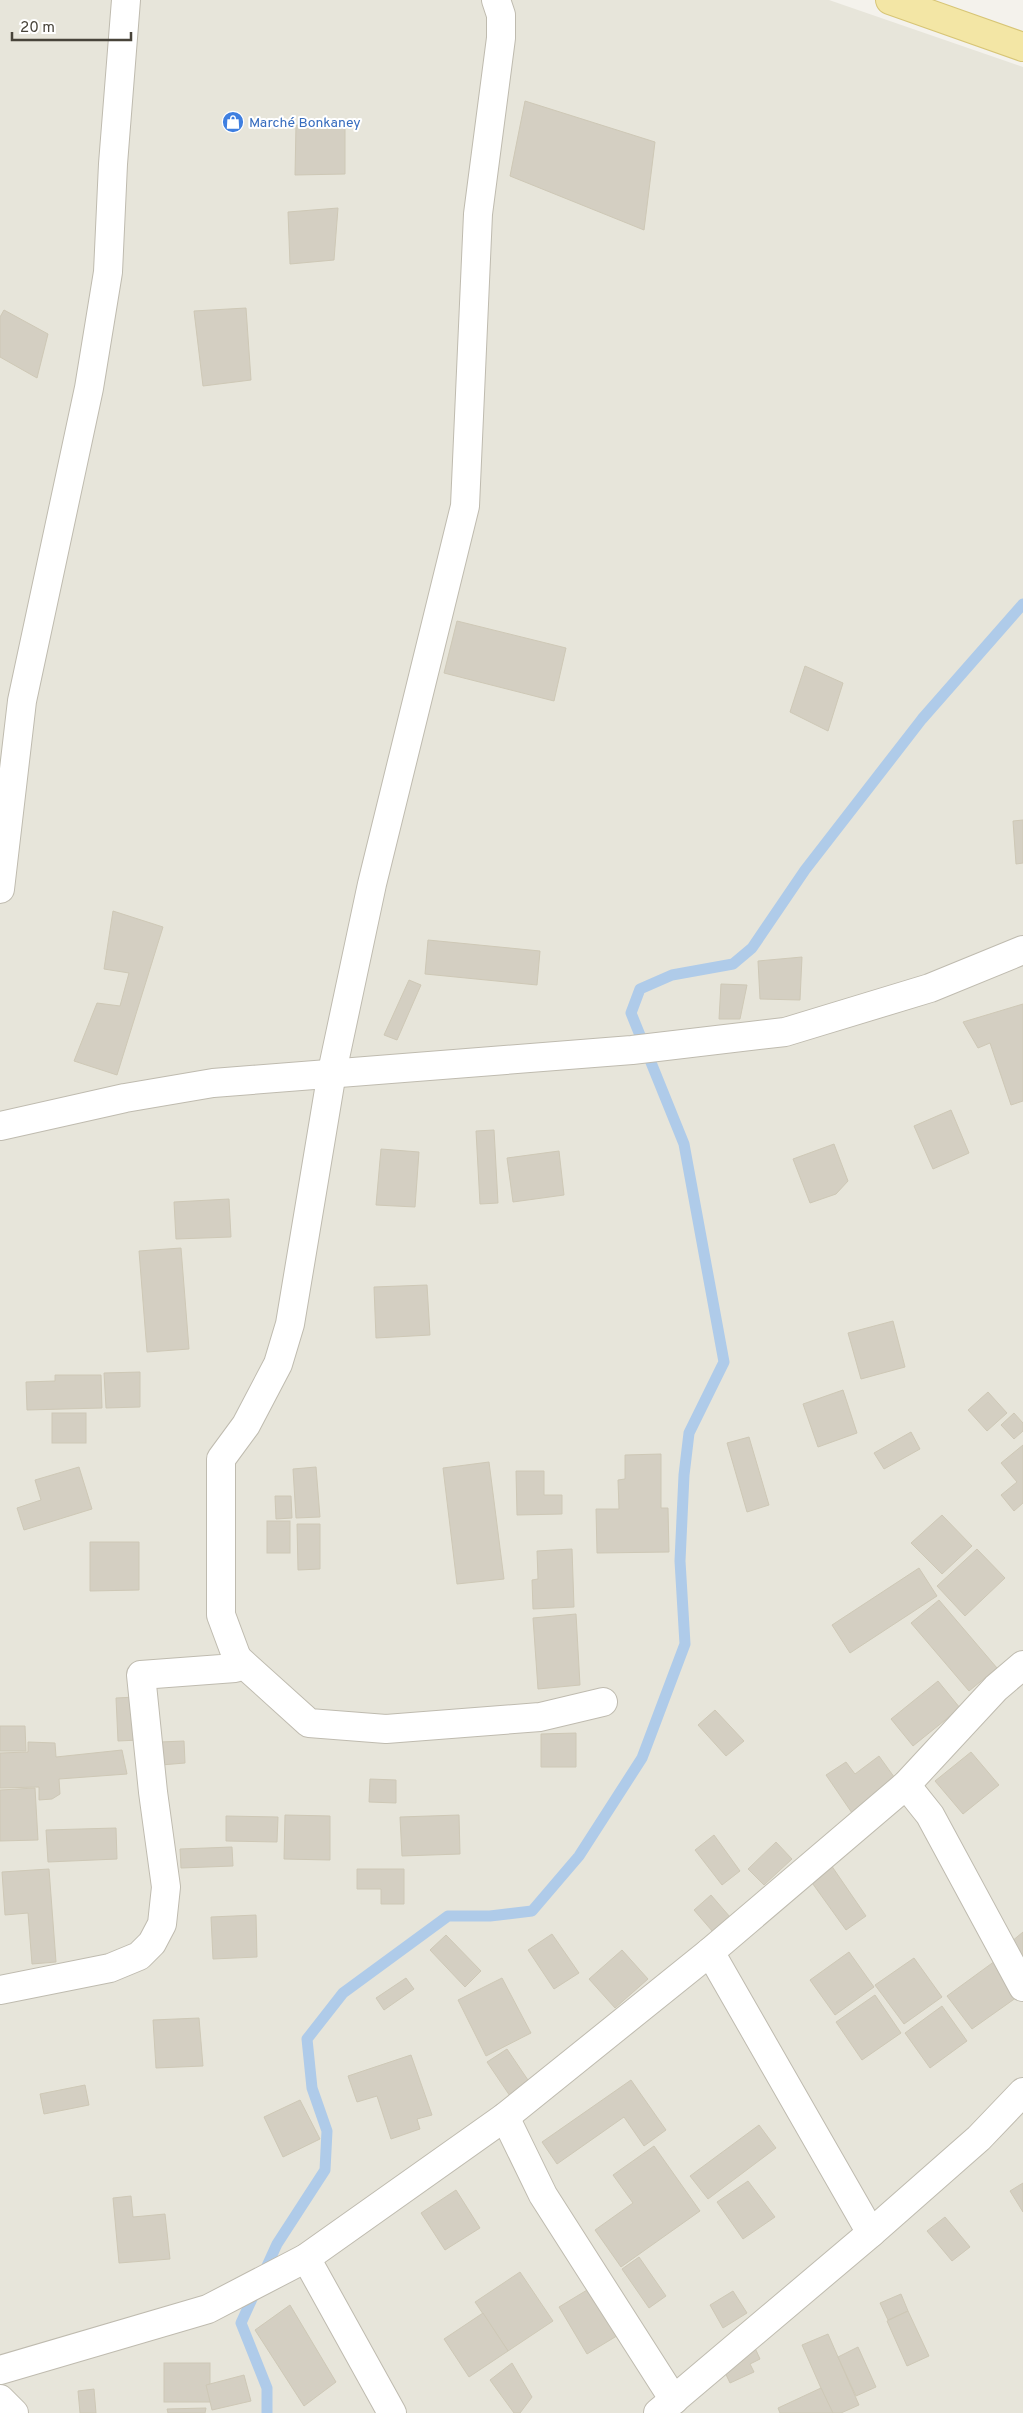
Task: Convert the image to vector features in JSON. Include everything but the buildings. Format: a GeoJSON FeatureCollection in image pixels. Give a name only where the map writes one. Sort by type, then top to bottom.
{"type":"FeatureCollection","features":[{"type":"Feature","properties":{"kind":"main road"},"geometry":{"type":"LineString","coordinates":[[890,0],[1023,48]]}},
{"type":"Feature","properties":{"kind":"street"},"geometry":{"type":"LineString","coordinates":[[0,889],[22,701],[89,388],[108,272],[113,164],[126,0]]}},
{"type":"Feature","properties":{"kind":"street"},"geometry":{"type":"LineString","coordinates":[[496,0],[501,15],[501,38],[478,214],[465,506],[372,884],[332,1072],[290,1324],[278,1364],[251,1416],[220,1459],[220,1615],[237,1658],[309,1723],[386,1729],[540,1717],[603,1702]]}},
{"type":"Feature","properties":{"kind":"street"},"geometry":{"type":"LineString","coordinates":[[0,1126],[125,1098],[213,1083],[332,1072],[632,1050],[786,1032],[930,988],[1023,950]]}},
{"type":"Feature","properties":{"kind":"street"},"geometry":{"type":"LineString","coordinates":[[0,1990],[110,1968],[139,1956],[152,1943],[162,1924],[166,1887],[153,1792],[142,1675],[235,1668],[237,1658]]}},
{"type":"Feature","properties":{"kind":"street"},"geometry":{"type":"LineString","coordinates":[[0,2370],[208,2309],[306,2258],[505,2118],[710,1952],[906,1785],[996,1688],[1023,1665]]}},
{"type":"Feature","properties":{"kind":"street"},"geometry":{"type":"LineString","coordinates":[[906,1785],[930,1815],[1023,1986]]}},
{"type":"Feature","properties":{"kind":"street"},"geometry":{"type":"LineString","coordinates":[[710,1952],[871,2233]]}},
{"type":"Feature","properties":{"kind":"street"},"geometry":{"type":"LineString","coordinates":[[505,2118],[543,2195],[666,2406],[871,2233],[979,2138],[1023,2092]]}},
{"type":"Feature","properties":{"kind":"street"},"geometry":{"type":"LineString","coordinates":[[306,2258],[392,2413]]}},
{"type":"Feature","properties":{"kind":"street"},"geometry":{"type":"LineString","coordinates":[[0,2399],[14,2413]]}},
{"type":"Feature","properties":{"kind":"shaded area"},"geometry":{"type":"Polygon","coordinates":[[[0,0],[829,0],[1023,67],[1023,2413],[0,2413],[0,0]]]}},
{"type":"Feature","properties":{"kind":"waterway"},"geometry":{"type":"LineString","coordinates":[[267,2413],[267,2388],[241,2323],[277,2244],[325,2170],[327,2131],[312,2088],[307,2039],[343,1993],[448,1916],[490,1916],[532,1911],[579,1856],[642,1758],[685,1644],[680,1561],[684,1475],[689,1433],[724,1362],[684,1144],[631,1013],[640,989],[672,975],[733,964],[752,948],[805,870],[922,719],[1023,604]]}},
{"type":"Feature","properties":{"kind":"place","name":"Marché Bonkaney"},"geometry":{"type":"Point","coordinates":[233,122]}}]}
